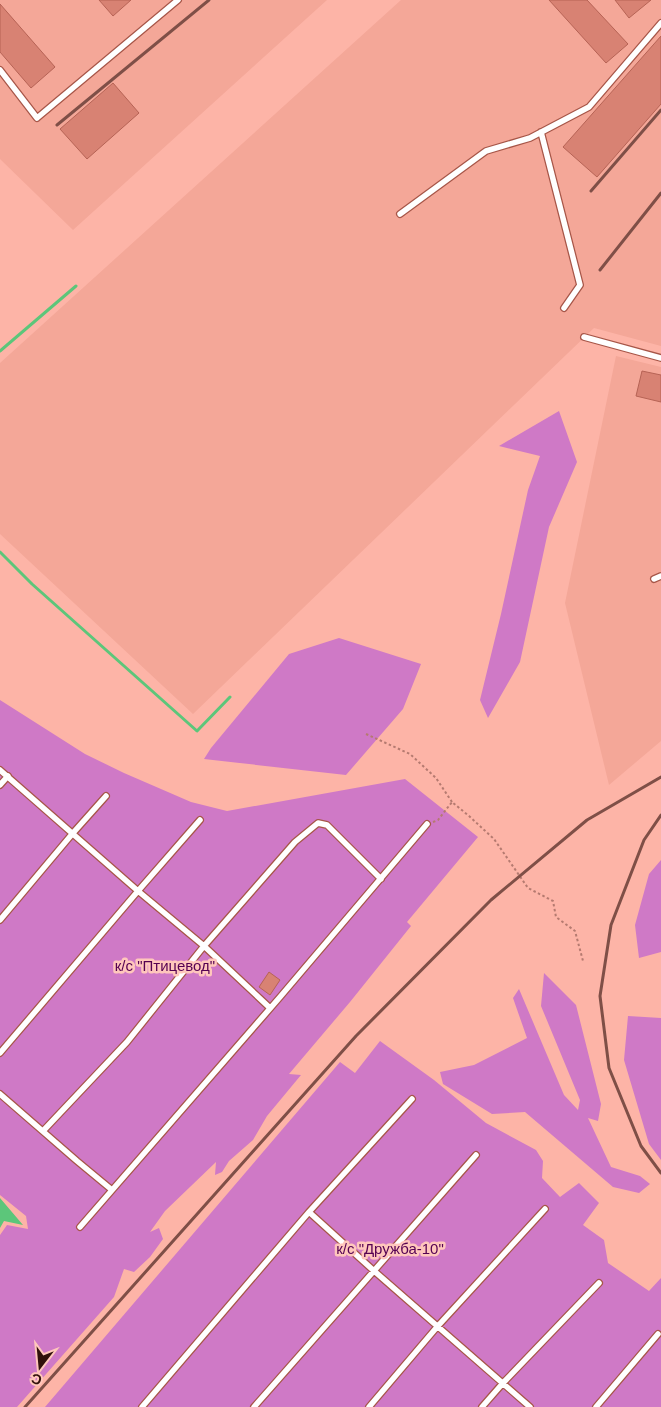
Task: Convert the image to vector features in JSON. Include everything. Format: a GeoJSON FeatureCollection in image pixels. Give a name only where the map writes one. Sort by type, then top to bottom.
{"type":"FeatureCollection","features":[{"type":"Feature","properties":{"kind":"lane"},"geometry":{"type":"LineString","coordinates":[[0,70],[37,118],[178,0]]}},
{"type":"Feature","properties":{"kind":"lane"},"geometry":{"type":"LineString","coordinates":[[400,214],[486,151],[530,138],[589,106],[661,23]]}},
{"type":"Feature","properties":{"kind":"lane"},"geometry":{"type":"LineString","coordinates":[[541,132],[580,286],[564,308]]}},
{"type":"Feature","properties":{"kind":"lane"},"geometry":{"type":"LineString","coordinates":[[584,337],[661,358]]}},
{"type":"Feature","properties":{"kind":"lane"},"geometry":{"type":"LineString","coordinates":[[654,579],[661,576]]}},
{"type":"Feature","properties":{"kind":"lane"},"geometry":{"type":"LineString","coordinates":[[0,770],[204,946],[270,1008]]}},
{"type":"Feature","properties":{"kind":"lane"},"geometry":{"type":"LineString","coordinates":[[0,785],[8,776]]}},
{"type":"Feature","properties":{"kind":"lane"},"geometry":{"type":"LineString","coordinates":[[0,920],[72,833],[106,796]]}},
{"type":"Feature","properties":{"kind":"lane"},"geometry":{"type":"LineString","coordinates":[[0,1054],[200,820]]}},
{"type":"Feature","properties":{"kind":"lane"},"geometry":{"type":"LineString","coordinates":[[43,1131],[127,1042],[204,946],[296,842],[318,823],[327,825],[381,879]]}},
{"type":"Feature","properties":{"kind":"lane"},"geometry":{"type":"LineString","coordinates":[[80,1227],[427,824]]}},
{"type":"Feature","properties":{"kind":"lane"},"geometry":{"type":"LineString","coordinates":[[0,1094],[77,1162],[112,1190]]}},
{"type":"Feature","properties":{"kind":"lane"},"geometry":{"type":"LineString","coordinates":[[142,1407],[309,1212],[412,1099]]}},
{"type":"Feature","properties":{"kind":"lane"},"geometry":{"type":"LineString","coordinates":[[254,1407],[476,1155]]}},
{"type":"Feature","properties":{"kind":"lane"},"geometry":{"type":"LineString","coordinates":[[369,1407],[437,1327],[545,1209]]}},
{"type":"Feature","properties":{"kind":"lane"},"geometry":{"type":"LineString","coordinates":[[309,1212],[437,1327],[530,1407]]}},
{"type":"Feature","properties":{"kind":"lane"},"geometry":{"type":"LineString","coordinates":[[482,1407],[599,1283]]}},
{"type":"Feature","properties":{"kind":"lane"},"geometry":{"type":"LineString","coordinates":[[596,1407],[658,1334]]}},
{"type":"Feature","properties":{"kind":"path"},"geometry":{"type":"LineString","coordinates":[[366,734],[410,754],[436,778],[452,802],[494,839],[528,888],[553,901],[556,917],[575,931],[582,961]]}},
{"type":"Feature","properties":{"kind":"path"},"geometry":{"type":"LineString","coordinates":[[427,824],[438,820],[452,802]]}},
{"type":"Feature","properties":{"kind":"shaded area"},"geometry":{"type":"Polygon","coordinates":[[[0,0],[327,0],[73,230],[0,159],[0,0]]]}},
{"type":"Feature","properties":{"kind":"shaded area"},"geometry":{"type":"Polygon","coordinates":[[[401,0],[661,0],[661,346],[594,328],[193,714],[0,534],[0,363],[401,0]]]}},
{"type":"Feature","properties":{"kind":"shaded area"},"geometry":{"type":"Polygon","coordinates":[[[616,356],[661,367],[661,741],[609,785],[565,603],[616,356]]]}},
{"type":"Feature","properties":{"kind":"shaded area"},"geometry":{"type":"Polygon","coordinates":[[[0,1198],[23,1225],[4,1221],[0,1228],[0,1198]]]}},
{"type":"Feature","properties":{"kind":"green space"},"geometry":{"type":"Polygon","coordinates":[[[559,411],[577,462],[549,527],[520,662],[488,718],[480,700],[528,490],[540,456],[499,446],[559,411]]]}},
{"type":"Feature","properties":{"kind":"green space"},"geometry":{"type":"Polygon","coordinates":[[[339,638],[421,664],[403,709],[346,775],[204,759],[289,654],[339,638]]]}},
{"type":"Feature","properties":{"kind":"green space","name":"к/с \"Птицевод\""},"geometry":{"type":"Polygon","coordinates":[[[0,700],[85,754],[191,802],[227,811],[405,779],[478,837],[407,922],[411,926],[289,1074],[301,1075],[267,1116],[253,1140],[229,1161],[222,1172],[215,1175],[216,1162],[165,1211],[150,1232],[159,1228],[163,1239],[150,1257],[134,1272],[124,1269],[114,1297],[17,1407],[0,1407],[0,1235],[7,1225],[28,1229],[26,1216],[0,1195],[0,700]]]}},
{"type":"Feature","properties":{"kind":"green space"},"geometry":{"type":"Polygon","coordinates":[[[661,860],[661,952],[639,958],[635,925],[649,874],[661,860]]]}},
{"type":"Feature","properties":{"kind":"green space"},"geometry":{"type":"Polygon","coordinates":[[[544,973],[576,1005],[601,1104],[598,1121],[588,1118],[611,1167],[640,1176],[650,1184],[639,1193],[613,1187],[525,1112],[492,1114],[443,1084],[440,1072],[474,1065],[527,1038],[513,998],[519,989],[564,1095],[578,1110],[580,1100],[541,1006],[544,973]]]}},
{"type":"Feature","properties":{"kind":"green space"},"geometry":{"type":"Polygon","coordinates":[[[628,1016],[661,1018],[661,1160],[649,1144],[624,1060],[628,1016]]]}},
{"type":"Feature","properties":{"kind":"green space","name":"к/с \"Дружба-10\""},"geometry":{"type":"Polygon","coordinates":[[[380,1041],[434,1080],[486,1123],[536,1150],[543,1161],[542,1178],[560,1197],[579,1183],[599,1203],[583,1225],[604,1240],[608,1263],[649,1291],[661,1278],[661,1407],[45,1407],[340,1062],[355,1073],[380,1041]]]}},
{"type":"Feature","properties":{"kind":"building"},"geometry":{"type":"Polygon","coordinates":[[[99,0],[131,0],[113,16],[99,0]]]}},
{"type":"Feature","properties":{"kind":"building"},"geometry":{"type":"Polygon","coordinates":[[[549,0],[587,0],[628,44],[606,63],[549,0]]]}},
{"type":"Feature","properties":{"kind":"building"},"geometry":{"type":"Polygon","coordinates":[[[615,0],[651,0],[629,18],[615,0]]]}},
{"type":"Feature","properties":{"kind":"building"},"geometry":{"type":"Polygon","coordinates":[[[0,4],[55,67],[31,88],[0,52],[0,4]]]}},
{"type":"Feature","properties":{"kind":"building"},"geometry":{"type":"Polygon","coordinates":[[[661,36],[661,104],[597,177],[563,147],[661,36]]]}},
{"type":"Feature","properties":{"kind":"building"},"geometry":{"type":"Polygon","coordinates":[[[113,83],[139,113],[87,159],[60,129],[113,83]]]}},
{"type":"Feature","properties":{"kind":"building"},"geometry":{"type":"Polygon","coordinates":[[[642,371],[661,375],[661,402],[636,396],[642,371]]]}},
{"type":"Feature","properties":{"kind":"building"},"geometry":{"type":"Polygon","coordinates":[[[269,972],[280,980],[270,995],[259,987],[269,972]]]}},
{"type":"Feature","properties":{"kind":"waterway"},"geometry":{"type":"LineString","coordinates":[[0,351],[76,286]]}},
{"type":"Feature","properties":{"kind":"waterway"},"geometry":{"type":"LineString","coordinates":[[0,552],[32,584],[197,731],[230,697]]}},
{"type":"Feature","properties":{"kind":"railway"},"geometry":{"type":"LineString","coordinates":[[57,125],[209,0]]}},
{"type":"Feature","properties":{"kind":"railway"},"geometry":{"type":"LineString","coordinates":[[591,191],[661,110]]}},
{"type":"Feature","properties":{"kind":"railway"},"geometry":{"type":"LineString","coordinates":[[600,270],[661,193]]}},
{"type":"Feature","properties":{"kind":"railway"},"geometry":{"type":"LineString","coordinates":[[25,1407],[356,1036],[491,900],[587,820],[661,777]]}},
{"type":"Feature","properties":{"kind":"railway"},"geometry":{"type":"LineString","coordinates":[[661,815],[644,840],[611,925],[600,996],[609,1068],[641,1146],[661,1173]]}}]}
